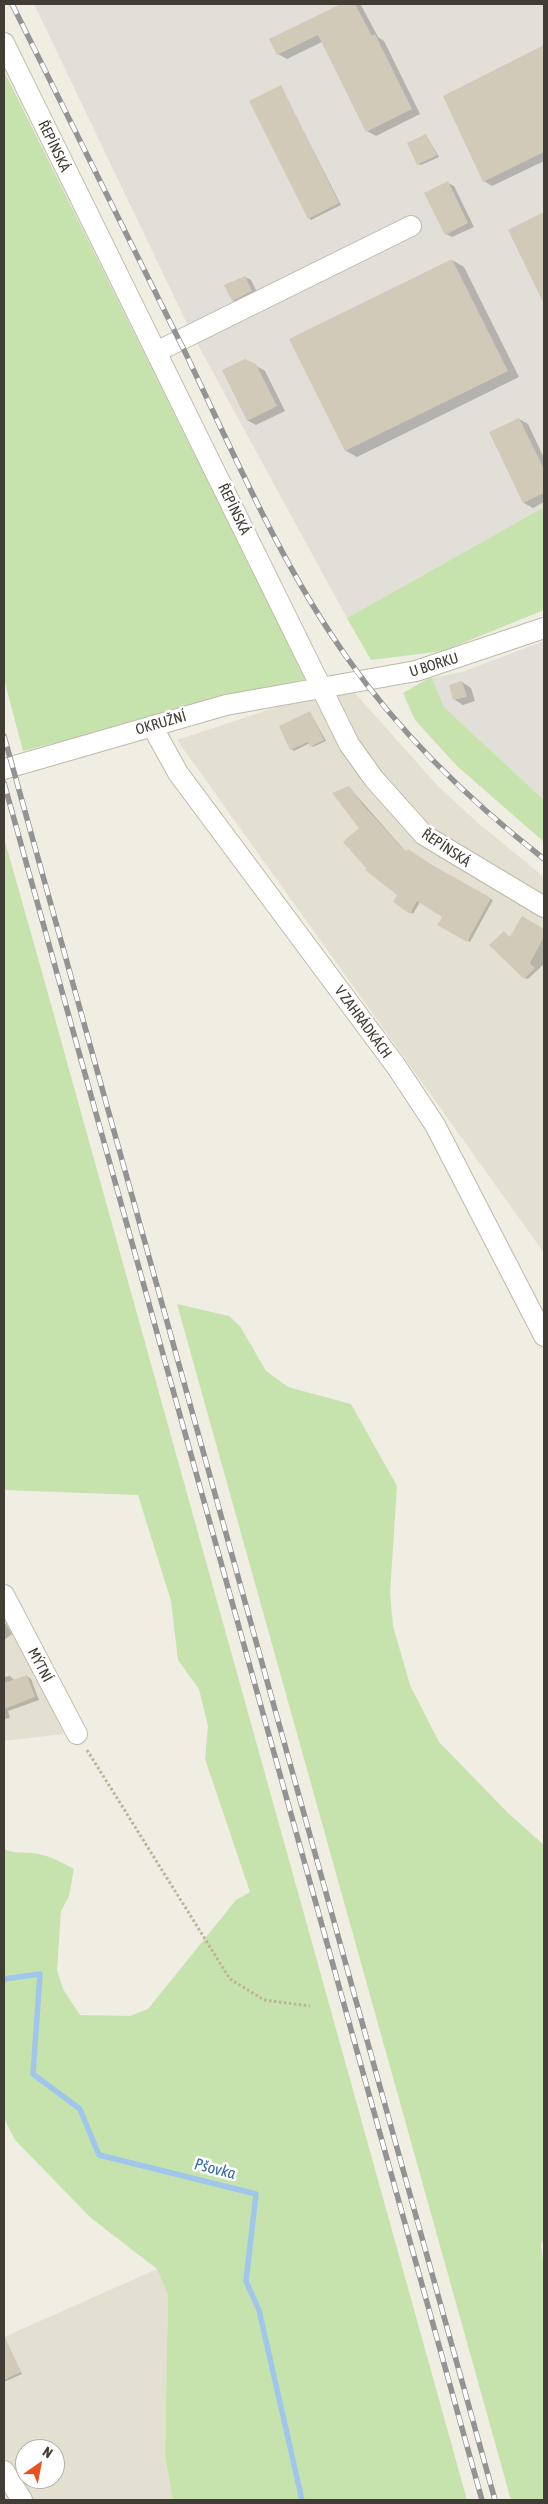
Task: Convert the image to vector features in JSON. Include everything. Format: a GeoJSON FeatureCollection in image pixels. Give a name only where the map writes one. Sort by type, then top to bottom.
{"type":"FeatureCollection","features":[{"type":"Feature","properties":{"kind":"street","name":"ŘEPÍNSKÁ"},"geometry":{"type":"LineString","coordinates":[[4,44],[354,751],[374,779],[424,835],[544,906]]}},
{"type":"Feature","properties":{"kind":"street"},"geometry":{"type":"LineString","coordinates":[[156,352],[411,226]]}},
{"type":"Feature","properties":{"kind":"street","name":"U BORKU"},"geometry":{"type":"LineString","coordinates":[[321,686],[364,682],[416,671],[544,628]]}},
{"type":"Feature","properties":{"kind":"street","name":"OKRUŽNÍ"},"geometry":{"type":"LineString","coordinates":[[4,770],[226,705],[321,686]]}},
{"type":"Feature","properties":{"kind":"street","name":"V ZAHRÁDKÁCH"},"geometry":{"type":"LineString","coordinates":[[152,726],[178,773],[396,1066],[435,1125],[544,1336]]}},
{"type":"Feature","properties":{"kind":"street","name":"MÝTNÍ"},"geometry":{"type":"LineString","coordinates":[[4,1595],[77,1734]]}},
{"type":"Feature","properties":{"kind":"street"},"geometry":{"type":"LineString","coordinates":[[5,2474],[22,2500]]}},
{"type":"Feature","properties":{"kind":"path"},"geometry":{"type":"LineString","coordinates":[[77,1734],[230,1979],[264,2000],[310,2006]]}},
{"type":"Feature","properties":{"kind":"shaded area"},"geometry":{"type":"Polygon","coordinates":[[[34,4],[544,4],[544,507],[347,618],[191,332],[34,4]]]}},
{"type":"Feature","properties":{"kind":"shaded area"},"geometry":{"type":"Polygon","coordinates":[[[544,641],[544,800],[444,707],[432,678],[462,672],[544,641]]]}},
{"type":"Feature","properties":{"kind":"shaded area"},"geometry":{"type":"Polygon","coordinates":[[[353,691],[438,786],[477,822],[544,877],[544,1253],[177,740],[310,696],[353,691]]]}},
{"type":"Feature","properties":{"kind":"shaded area"},"geometry":{"type":"Polygon","coordinates":[[[4,1614],[16,1634],[64,1734],[4,1741],[4,1614]]]}},
{"type":"Feature","properties":{"kind":"shaded area"},"geometry":{"type":"Polygon","coordinates":[[[157,2269],[168,2295],[165,2456],[173,2500],[4,2500],[4,2337],[157,2269]]]}},
{"type":"Feature","properties":{"kind":"green space"},"geometry":{"type":"Polygon","coordinates":[[[4,71],[306,679],[23,751],[4,679],[4,71]]]}},
{"type":"Feature","properties":{"kind":"green space"},"geometry":{"type":"Polygon","coordinates":[[[544,507],[544,610],[443,651],[371,660],[347,618],[544,507]]]}},
{"type":"Feature","properties":{"kind":"green space"},"geometry":{"type":"Polygon","coordinates":[[[432,678],[444,707],[544,800],[544,842],[457,766],[415,720],[403,693],[432,678]]]}},
{"type":"Feature","properties":{"kind":"green space"},"geometry":{"type":"Polygon","coordinates":[[[4,838],[467,2500],[173,2500],[165,2456],[168,2295],[157,2269],[91,2218],[15,2140],[4,2118],[4,1849],[43,1855],[74,1869],[69,1896],[61,1911],[57,1970],[63,1989],[80,2015],[130,2016],[148,2009],[236,1900],[250,1892],[205,1759],[208,1726],[199,1689],[178,1660],[171,1601],[138,1495],[4,1490],[4,838]]]}},
{"type":"Feature","properties":{"kind":"green space"},"geometry":{"type":"Polygon","coordinates":[[[177,1304],[229,1316],[240,1326],[266,1371],[288,1387],[351,1404],[397,1486],[390,1593],[393,1626],[410,1685],[439,1742],[508,1813],[544,1845],[544,2237],[541,2245],[544,2268],[544,2500],[511,2500],[177,1304]]]}},
{"type":"Feature","properties":{"kind":"building"},"geometry":{"type":"Polygon","coordinates":[[[341,4],[355,4],[372,36],[375,34],[412,109],[366,132],[318,35],[277,55],[269,39],[341,4]]]}},
{"type":"Feature","properties":{"kind":"building"},"geometry":{"type":"Polygon","coordinates":[[[544,45],[544,152],[483,182],[443,96],[544,45]]]}},
{"type":"Feature","properties":{"kind":"building"},"geometry":{"type":"Polygon","coordinates":[[[281,85],[339,203],[308,219],[249,101],[281,85]]]}},
{"type":"Feature","properties":{"kind":"building"},"geometry":{"type":"Polygon","coordinates":[[[426,134],[437,155],[417,165],[407,143],[426,134]]]}},
{"type":"Feature","properties":{"kind":"building"},"geometry":{"type":"Polygon","coordinates":[[[448,181],[468,223],[445,235],[424,193],[448,181]]]}},
{"type":"Feature","properties":{"kind":"building"},"geometry":{"type":"Polygon","coordinates":[[[544,212],[544,304],[508,230],[544,212]]]}},
{"type":"Feature","properties":{"kind":"building"},"geometry":{"type":"Polygon","coordinates":[[[452,259],[508,371],[345,451],[289,339],[452,259]]]}},
{"type":"Feature","properties":{"kind":"building"},"geometry":{"type":"Polygon","coordinates":[[[245,276],[252,291],[232,301],[224,285],[245,276]]]}},
{"type":"Feature","properties":{"kind":"building"},"geometry":{"type":"Polygon","coordinates":[[[245,359],[256,364],[277,406],[247,421],[222,370],[245,359]]]}},
{"type":"Feature","properties":{"kind":"building"},"geometry":{"type":"Polygon","coordinates":[[[519,418],[544,469],[544,493],[523,503],[489,432],[519,418]]]}},
{"type":"Feature","properties":{"kind":"building"},"geometry":{"type":"Polygon","coordinates":[[[462,681],[467,697],[453,700],[449,685],[462,681]]]}},
{"type":"Feature","properties":{"kind":"building"},"geometry":{"type":"Polygon","coordinates":[[[310,711],[324,740],[310,747],[308,742],[290,750],[279,726],[310,711]]]}},
{"type":"Feature","properties":{"kind":"building"},"geometry":{"type":"Polygon","coordinates":[[[349,786],[363,805],[406,852],[408,849],[432,865],[491,898],[467,942],[437,925],[442,917],[417,901],[410,914],[393,902],[397,895],[365,870],[366,868],[343,842],[359,828],[332,793],[349,786]]]}},
{"type":"Feature","properties":{"kind":"building"},"geometry":{"type":"Polygon","coordinates":[[[522,916],[544,929],[544,937],[530,963],[535,968],[524,979],[489,945],[504,931],[510,937],[522,916]]]}},
{"type":"Feature","properties":{"kind":"building"},"geometry":{"type":"Polygon","coordinates":[[[27,1675],[35,1697],[4,1709],[4,1683],[27,1675]]]}},
{"type":"Feature","properties":{"kind":"building"},"geometry":{"type":"Polygon","coordinates":[[[4,2335],[21,2372],[4,2380],[4,2335]]]}},
{"type":"Feature","properties":{"kind":"waterway","name":"Pšovka"},"geometry":{"type":"LineString","coordinates":[[4,1979],[40,1974],[33,2074],[80,2109],[99,2155],[256,2194],[246,2281],[259,2310],[302,2500]]}},
{"type":"Feature","properties":{"kind":"railway"},"geometry":{"type":"LineString","coordinates":[[12,4],[185,352],[260,509],[301,586],[324,623],[369,687],[414,741],[464,791],[544,859]]}},
{"type":"Feature","properties":{"kind":"railway"},"geometry":{"type":"LineString","coordinates":[[4,736],[495,2500]]}},
{"type":"Feature","properties":{"kind":"railway"},"geometry":{"type":"LineString","coordinates":[[4,783],[482,2500]]}}]}
